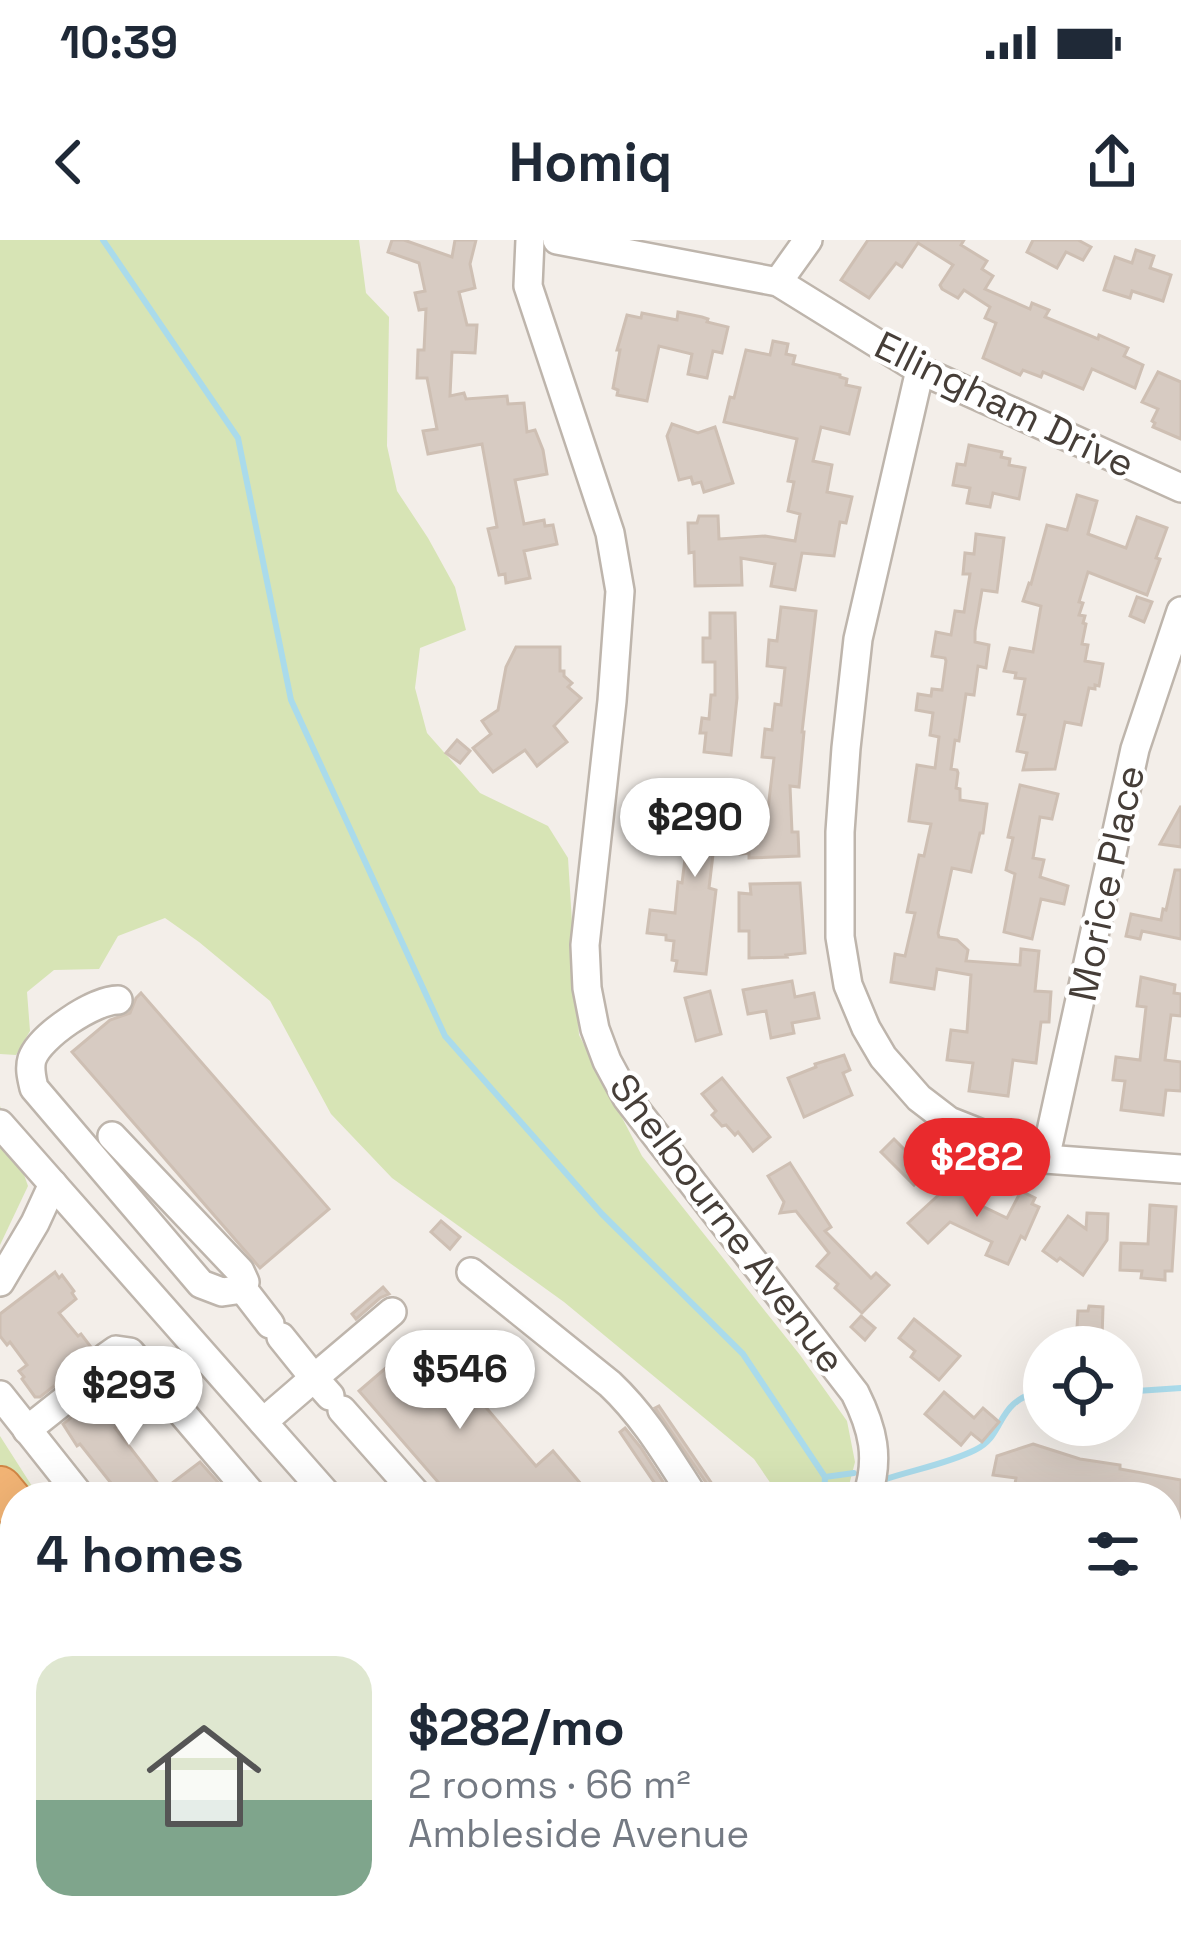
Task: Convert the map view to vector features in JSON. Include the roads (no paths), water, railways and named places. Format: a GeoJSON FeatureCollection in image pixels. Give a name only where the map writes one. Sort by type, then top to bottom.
{"type":"FeatureCollection","features":[{"type":"Feature","properties":{"kind":"street","name":"Shelbourne Avenue"},"geometry":{"type":"LineString","coordinates":[[530,240],[528,286],[610,533],[620,590],[585,945],[595,1029],[627,1098],[855,1393],[874,1439],[870,1482]]}},
{"type":"Feature","properties":{"kind":"street","name":"Ellingham Drive"},"geometry":{"type":"LineString","coordinates":[[557,240],[778,283],[920,370],[1181,488]]}},
{"type":"Feature","properties":{"kind":"street"},"geometry":{"type":"LineString","coordinates":[[778,283],[808,240]]}},
{"type":"Feature","properties":{"kind":"street"},"geometry":{"type":"LineString","coordinates":[[920,370],[858,639],[842,811],[840,937],[848,986],[884,1057],[919,1098],[949,1121],[1046,1159],[1181,1169]]}},
{"type":"Feature","properties":{"kind":"street","name":"Morice Place"},"geometry":{"type":"LineString","coordinates":[[1046,1159],[1135,749],[1181,611]]}},
{"type":"Feature","properties":{"kind":"street"},"geometry":{"type":"LineString","coordinates":[[118,1000],[87,1009],[42,1044],[32,1058],[34,1088],[200,1284],[222,1292],[243,1289]]}},
{"type":"Feature","properties":{"kind":"street"},"geometry":{"type":"LineString","coordinates":[[0,1124],[316,1482]]}},
{"type":"Feature","properties":{"kind":"street"},"geometry":{"type":"LineString","coordinates":[[112,1136],[240,1271],[243,1289]]}},
{"type":"Feature","properties":{"kind":"street"},"geometry":{"type":"LineString","coordinates":[[0,1282],[53,1184]]}},
{"type":"Feature","properties":{"kind":"street"},"geometry":{"type":"LineString","coordinates":[[471,1272],[632,1404],[684,1482]]}},
{"type":"Feature","properties":{"kind":"street"},"geometry":{"type":"LineString","coordinates":[[243,1289],[406,1482]]}},
{"type":"Feature","properties":{"kind":"street"},"geometry":{"type":"LineString","coordinates":[[263,1422],[328,1395],[392,1312]]}},
{"type":"Feature","properties":{"kind":"street"},"geometry":{"type":"LineString","coordinates":[[27,1430],[90,1380],[106,1357],[123,1349],[241,1482]]}},
{"type":"Feature","properties":{"kind":"street"},"geometry":{"type":"LineString","coordinates":[[0,1395],[69,1482]]}},
{"type":"Feature","properties":{"kind":"waterway"},"geometry":{"type":"LineString","coordinates":[[103,240],[238,438],[291,700],[445,1036],[602,1214],[743,1354],[825,1482]]}},
{"type":"Feature","properties":{"kind":"waterway"},"geometry":{"type":"LineString","coordinates":[[1143,1391],[1181,1388]]}},
{"type":"Feature","properties":{"kind":"waterway"},"geometry":{"type":"LineString","coordinates":[[883,1480],[975,1450],[1023,1398]]}},
{"type":"Feature","properties":{"kind":"waterway"},"geometry":{"type":"LineString","coordinates":[[825,1477],[854,1473]]}}]}
